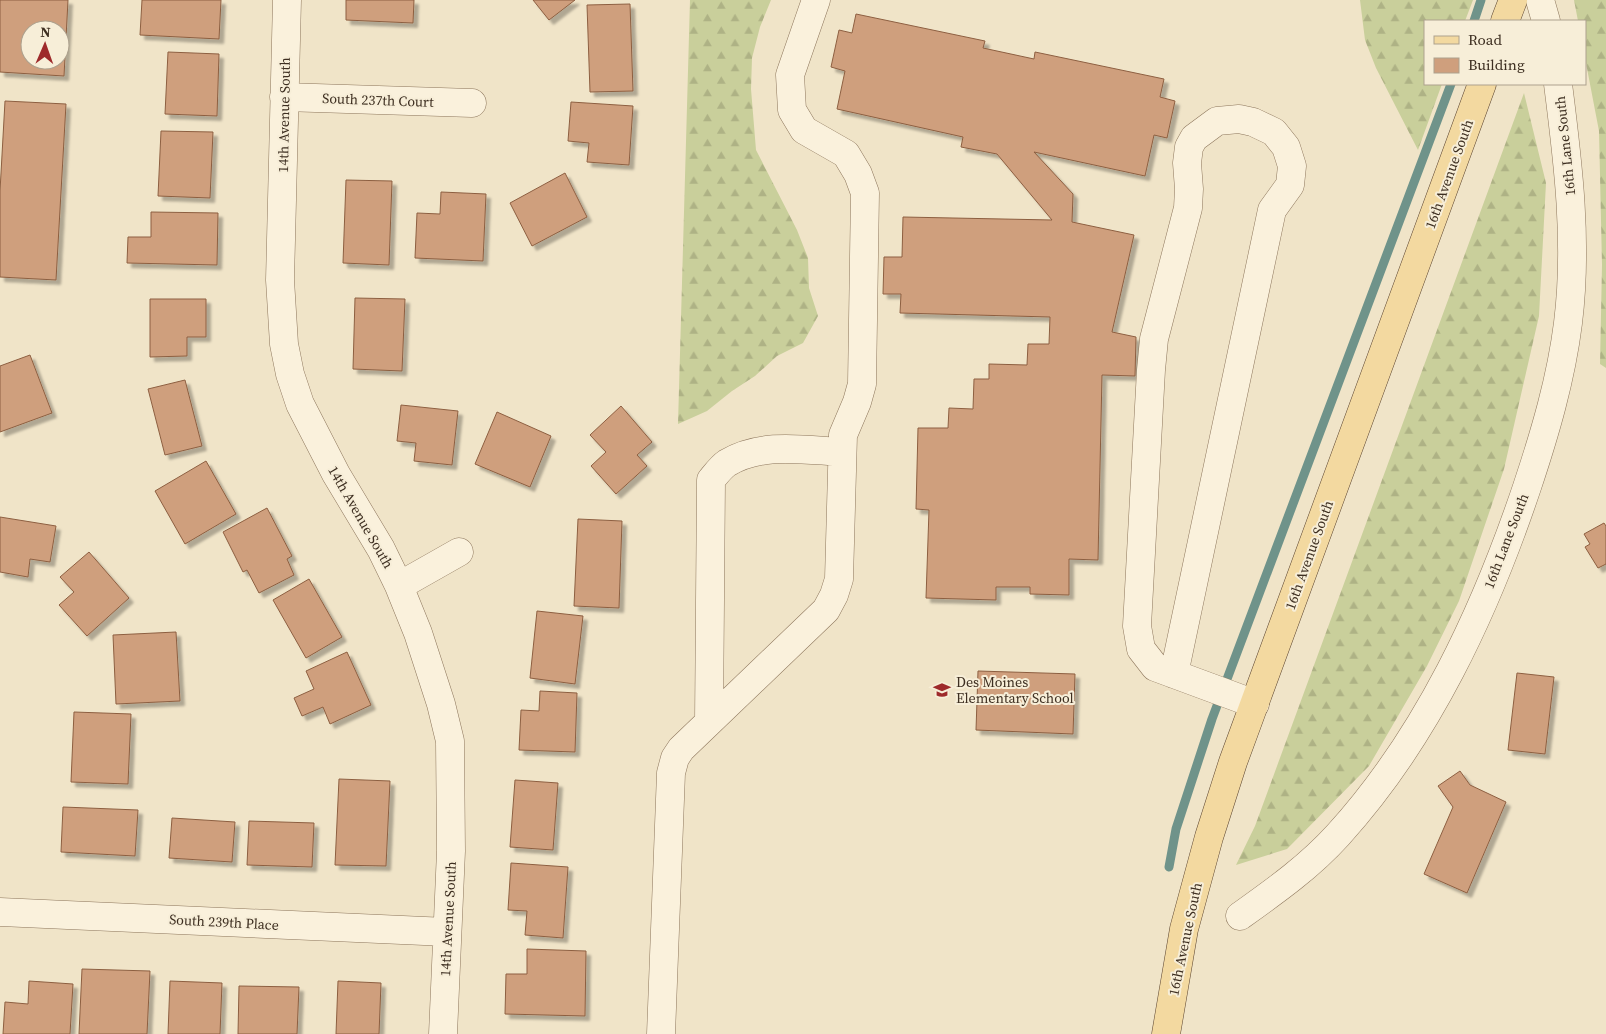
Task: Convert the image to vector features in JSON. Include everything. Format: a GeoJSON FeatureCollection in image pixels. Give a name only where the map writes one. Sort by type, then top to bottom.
{"type":"FeatureCollection","features":[{"type":"Feature","properties":{"kind":"main road"},"geometry":{"type":"LineString","coordinates":[[1505,20],[1513,0]]}},
{"type":"Feature","properties":{"kind":"main road","name":"16th Avenue South"},"geometry":{"type":"LineString","coordinates":[[1166,1034],[1184,929],[1209,837],[1233,762],[1482,85]]}},
{"type":"Feature","properties":{"kind":"street","name":"14th Avenue South"},"geometry":{"type":"LineString","coordinates":[[287,0],[280,280],[282,325],[290,374],[300,404],[336,474],[382,549],[399,586],[421,642],[441,704],[450,741],[451,851],[443,1034]]}},
{"type":"Feature","properties":{"kind":"street"},"geometry":{"type":"LineString","coordinates":[[660,1034],[671,773],[675,758],[681,749],[826,610],[834,595],[839,579],[843,435],[857,402],[862,384],[865,193],[858,174],[846,154],[804,130],[792,110],[790,75],[816,0]]}},
{"type":"Feature","properties":{"kind":"street"},"geometry":{"type":"LineString","coordinates":[[1540,0],[1546,20]]}},
{"type":"Feature","properties":{"kind":"street","name":"16th Lane South"},"geometry":{"type":"LineString","coordinates":[[1240,916],[1304,869],[1337,836],[1390,770],[1448,675],[1500,563],[1542,442],[1559,376],[1568,321],[1571,286],[1571,211],[1558,85]]}},
{"type":"Feature","properties":{"kind":"street","name":"South 237th Court"},"geometry":{"type":"LineString","coordinates":[[284,97],[472,103]]}},
{"type":"Feature","properties":{"kind":"street"},"geometry":{"type":"LineString","coordinates":[[1174,674],[1272,210],[1290,185],[1292,166],[1286,147],[1274,132],[1253,122],[1238,119],[1217,121],[1194,138],[1189,147],[1187,163],[1188,208],[1154,339],[1150,380],[1137,626],[1141,649],[1155,667],[1254,704]]}},
{"type":"Feature","properties":{"kind":"street"},"geometry":{"type":"LineString","coordinates":[[709,722],[711,480],[726,464],[744,454],[768,448],[842,452]]}},
{"type":"Feature","properties":{"kind":"street"},"geometry":{"type":"LineString","coordinates":[[399,586],[459,552]]}},
{"type":"Feature","properties":{"kind":"street","name":"South 239th Place"},"geometry":{"type":"LineString","coordinates":[[0,912],[447,932]]}},
{"type":"Feature","properties":{"kind":"green space"},"geometry":{"type":"Polygon","coordinates":[[[690,0],[771,0],[760,27],[752,58],[751,89],[756,150],[797,230],[808,258],[809,288],[818,316],[803,343],[777,356],[755,376],[707,411],[678,424],[690,0]]]}},
{"type":"Feature","properties":{"kind":"green space"},"geometry":{"type":"Polygon","coordinates":[[[1360,0],[1473,0],[1465,20],[1424,20],[1424,85],[1442,85],[1418,150],[1376,68],[1365,40],[1360,0]]]}},
{"type":"Feature","properties":{"kind":"green space"},"geometry":{"type":"Polygon","coordinates":[[[1574,0],[1606,0],[1606,368],[1600,364],[1602,265],[1599,131],[1586,63],[1586,20],[1578,20],[1574,0]]]}},
{"type":"Feature","properties":{"kind":"green space"},"geometry":{"type":"Polygon","coordinates":[[[1524,93],[1546,183],[1539,316],[1504,469],[1459,601],[1427,666],[1369,766],[1287,849],[1236,865],[1255,826],[1524,93]]]}},
{"type":"Feature","properties":{"kind":"building"},"geometry":{"type":"Polygon","coordinates":[[[0,0],[68,0],[67,20],[20,20],[20,70],[64,70],[64,76],[0,72],[0,0]]]}},
{"type":"Feature","properties":{"kind":"building"},"geometry":{"type":"Polygon","coordinates":[[[142,0],[221,0],[219,39],[140,35],[142,0]]]}},
{"type":"Feature","properties":{"kind":"building"},"geometry":{"type":"Polygon","coordinates":[[[346,0],[414,0],[413,23],[346,20],[346,0]]]}},
{"type":"Feature","properties":{"kind":"building"},"geometry":{"type":"Polygon","coordinates":[[[533,0],[575,0],[549,20],[533,0]]]}},
{"type":"Feature","properties":{"kind":"building"},"geometry":{"type":"Polygon","coordinates":[[[630,4],[633,91],[590,92],[587,5],[630,4]]]}},
{"type":"Feature","properties":{"kind":"building"},"geometry":{"type":"Polygon","coordinates":[[[856,14],[985,41],[983,48],[1034,59],[1035,52],[1164,79],[1160,97],[1175,101],[1167,138],[1154,135],[1145,176],[1034,152],[1073,194],[1072,222],[1134,235],[1112,332],[1136,337],[1135,376],[1102,375],[1098,560],[1069,559],[1069,595],[1030,594],[1030,587],[996,587],[996,600],[926,598],[929,510],[916,509],[918,428],[948,428],[949,408],[973,409],[974,379],[989,379],[989,364],[1027,365],[1028,344],[1049,344],[1050,317],[900,313],[901,294],[883,294],[884,257],[902,257],[903,217],[1052,220],[997,154],[961,147],[963,137],[837,109],[845,71],[831,67],[839,30],[852,33],[856,14]]]}},
{"type":"Feature","properties":{"kind":"building"},"geometry":{"type":"Polygon","coordinates":[[[168,52],[219,54],[217,116],[165,114],[168,52]]]}},
{"type":"Feature","properties":{"kind":"building"},"geometry":{"type":"Polygon","coordinates":[[[5,101],[66,104],[56,280],[0,277],[0,191],[5,101]]]}},
{"type":"Feature","properties":{"kind":"building"},"geometry":{"type":"Polygon","coordinates":[[[571,102],[633,106],[629,165],[587,162],[589,143],[568,141],[571,102]]]}},
{"type":"Feature","properties":{"kind":"building"},"geometry":{"type":"Polygon","coordinates":[[[161,131],[213,132],[210,198],[158,196],[161,131]]]}},
{"type":"Feature","properties":{"kind":"building"},"geometry":{"type":"Polygon","coordinates":[[[565,173],[587,217],[532,246],[510,203],[565,173]]]}},
{"type":"Feature","properties":{"kind":"building"},"geometry":{"type":"Polygon","coordinates":[[[346,180],[392,181],[389,265],[343,263],[346,180]]]}},
{"type":"Feature","properties":{"kind":"building"},"geometry":{"type":"Polygon","coordinates":[[[441,192],[486,194],[483,261],[415,258],[417,213],[440,214],[441,192]]]}},
{"type":"Feature","properties":{"kind":"building"},"geometry":{"type":"Polygon","coordinates":[[[151,212],[218,213],[217,265],[127,263],[128,237],[151,237],[151,212]]]}},
{"type":"Feature","properties":{"kind":"building"},"geometry":{"type":"Polygon","coordinates":[[[355,298],[405,299],[402,371],[353,369],[355,298]]]}},
{"type":"Feature","properties":{"kind":"building"},"geometry":{"type":"Polygon","coordinates":[[[150,299],[206,299],[206,337],[187,337],[187,356],[150,357],[150,299]]]}},
{"type":"Feature","properties":{"kind":"building"},"geometry":{"type":"Polygon","coordinates":[[[30,355],[52,413],[0,432],[0,366],[30,355]]]}},
{"type":"Feature","properties":{"kind":"building"},"geometry":{"type":"Polygon","coordinates":[[[185,380],[202,446],[165,455],[148,389],[185,380]]]}},
{"type":"Feature","properties":{"kind":"building"},"geometry":{"type":"Polygon","coordinates":[[[401,405],[458,411],[452,465],[414,461],[416,443],[397,441],[401,405]]]}},
{"type":"Feature","properties":{"kind":"building"},"geometry":{"type":"Polygon","coordinates":[[[621,406],[652,442],[637,455],[647,466],[616,494],[591,466],[606,452],[590,435],[621,406]]]}},
{"type":"Feature","properties":{"kind":"building"},"geometry":{"type":"Polygon","coordinates":[[[497,412],[551,436],[530,487],[475,464],[497,412]]]}},
{"type":"Feature","properties":{"kind":"building"},"geometry":{"type":"Polygon","coordinates":[[[206,461],[236,514],[185,544],[155,491],[206,461]]]}},
{"type":"Feature","properties":{"kind":"building"},"geometry":{"type":"Polygon","coordinates":[[[267,508],[292,556],[287,559],[294,575],[259,593],[247,570],[243,572],[223,532],[267,508]]]}},
{"type":"Feature","properties":{"kind":"building"},"geometry":{"type":"Polygon","coordinates":[[[0,517],[56,526],[50,562],[30,559],[28,577],[0,572],[0,517]]]}},
{"type":"Feature","properties":{"kind":"building"},"geometry":{"type":"Polygon","coordinates":[[[578,519],[622,521],[619,608],[574,606],[578,519]]]}},
{"type":"Feature","properties":{"kind":"building"},"geometry":{"type":"Polygon","coordinates":[[[1604,523],[1606,526],[1606,564],[1598,568],[1585,547],[1590,544],[1584,534],[1604,523]]]}},
{"type":"Feature","properties":{"kind":"building"},"geometry":{"type":"Polygon","coordinates":[[[89,552],[129,598],[87,636],[59,605],[74,592],[60,577],[89,552]]]}},
{"type":"Feature","properties":{"kind":"building"},"geometry":{"type":"Polygon","coordinates":[[[309,579],[342,637],[306,658],[273,600],[309,579]]]}},
{"type":"Feature","properties":{"kind":"building"},"geometry":{"type":"Polygon","coordinates":[[[537,611],[583,616],[575,684],[530,678],[537,611]]]}},
{"type":"Feature","properties":{"kind":"building"},"geometry":{"type":"Polygon","coordinates":[[[176,632],[180,701],[116,704],[113,635],[176,632]]]}},
{"type":"Feature","properties":{"kind":"building"},"geometry":{"type":"Polygon","coordinates":[[[347,652],[371,705],[330,724],[323,707],[302,716],[294,698],[314,689],[306,671],[347,652]]]}},
{"type":"Feature","properties":{"kind":"building"},"geometry":{"type":"Polygon","coordinates":[[[978,671],[1075,674],[1073,734],[976,730],[978,671]]]}},
{"type":"Feature","properties":{"kind":"building"},"geometry":{"type":"Polygon","coordinates":[[[1517,673],[1554,677],[1545,754],[1508,750],[1517,673]]]}},
{"type":"Feature","properties":{"kind":"building"},"geometry":{"type":"Polygon","coordinates":[[[540,691],[577,693],[575,752],[519,750],[521,710],[539,711],[540,691]]]}},
{"type":"Feature","properties":{"kind":"building"},"geometry":{"type":"Polygon","coordinates":[[[74,712],[131,714],[128,784],[71,782],[74,712]]]}},
{"type":"Feature","properties":{"kind":"building"},"geometry":{"type":"Polygon","coordinates":[[[1460,771],[1470,785],[1506,802],[1467,893],[1424,874],[1453,807],[1438,786],[1460,771]]]}},
{"type":"Feature","properties":{"kind":"building"},"geometry":{"type":"Polygon","coordinates":[[[339,779],[390,781],[386,866],[335,865],[339,779]]]}},
{"type":"Feature","properties":{"kind":"building"},"geometry":{"type":"Polygon","coordinates":[[[515,780],[558,783],[553,850],[510,847],[515,780]]]}},
{"type":"Feature","properties":{"kind":"building"},"geometry":{"type":"Polygon","coordinates":[[[63,807],[138,810],[135,856],[61,852],[63,807]]]}},
{"type":"Feature","properties":{"kind":"building"},"geometry":{"type":"Polygon","coordinates":[[[172,818],[235,822],[232,862],[169,858],[172,818]]]}},
{"type":"Feature","properties":{"kind":"building"},"geometry":{"type":"Polygon","coordinates":[[[249,821],[314,823],[312,867],[247,865],[249,821]]]}},
{"type":"Feature","properties":{"kind":"building"},"geometry":{"type":"Polygon","coordinates":[[[511,863],[568,867],[563,938],[525,935],[527,911],[508,910],[511,863]]]}},
{"type":"Feature","properties":{"kind":"building"},"geometry":{"type":"Polygon","coordinates":[[[527,949],[586,951],[585,1016],[505,1014],[506,974],[527,974],[527,949]]]}},
{"type":"Feature","properties":{"kind":"building"},"geometry":{"type":"Polygon","coordinates":[[[82,969],[150,971],[147,1034],[79,1034],[82,969]]]}},
{"type":"Feature","properties":{"kind":"building"},"geometry":{"type":"Polygon","coordinates":[[[29,981],[73,984],[70,1034],[3,1034],[5,1002],[28,1004],[29,981]]]}},
{"type":"Feature","properties":{"kind":"building"},"geometry":{"type":"Polygon","coordinates":[[[170,981],[222,983],[220,1034],[168,1034],[170,981]]]}},
{"type":"Feature","properties":{"kind":"building"},"geometry":{"type":"Polygon","coordinates":[[[338,981],[381,983],[379,1034],[336,1034],[338,981]]]}},
{"type":"Feature","properties":{"kind":"building"},"geometry":{"type":"Polygon","coordinates":[[[239,986],[299,987],[297,1034],[238,1034],[239,986]]]}},
{"type":"Feature","properties":{"kind":"waterway"},"geometry":{"type":"LineString","coordinates":[[1474,20],[1481,0]]}},
{"type":"Feature","properties":{"kind":"waterway"},"geometry":{"type":"LineString","coordinates":[[1169,867],[1176,829],[1212,719],[1451,85]]}},
{"type":"Feature","properties":{"kind":"place","name":"Des Moines Elementary School"},"geometry":{"type":"Point","coordinates":[942,690]}}]}
